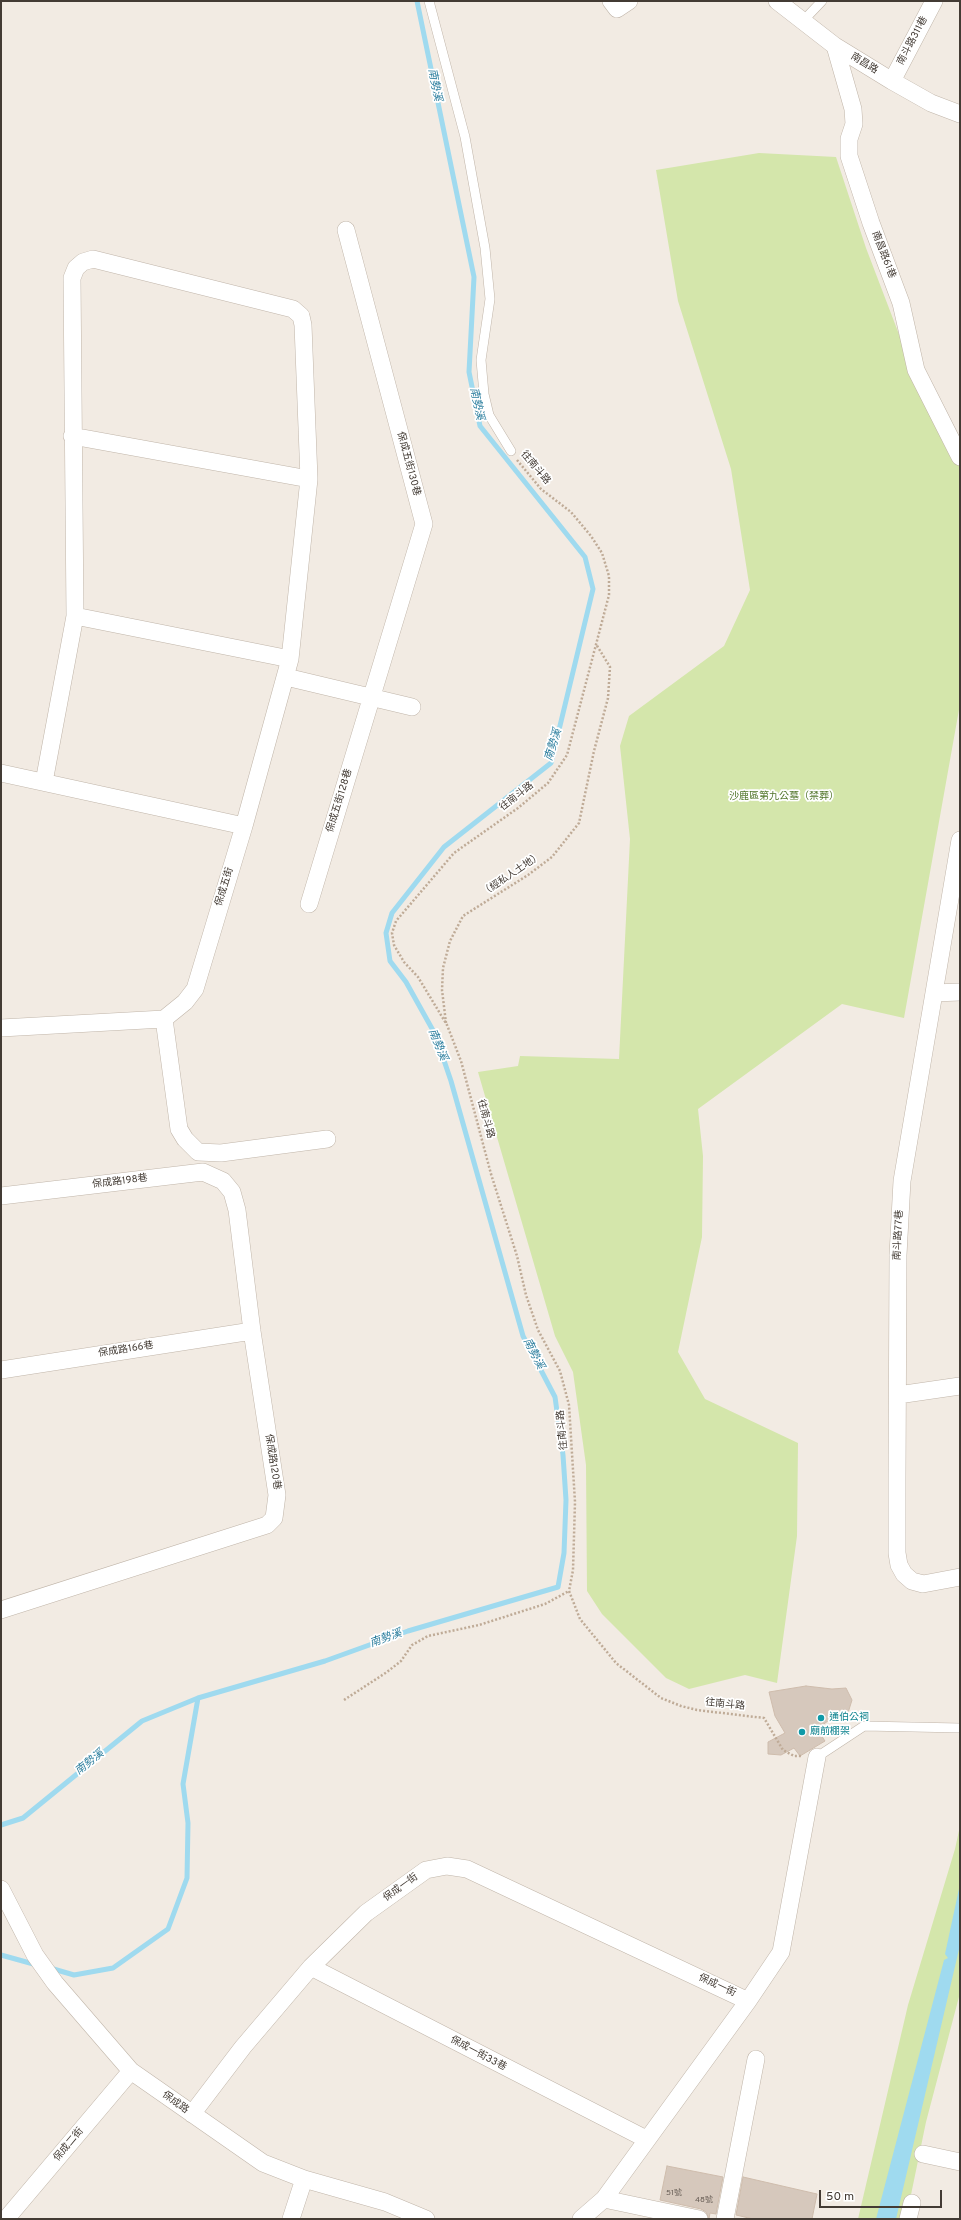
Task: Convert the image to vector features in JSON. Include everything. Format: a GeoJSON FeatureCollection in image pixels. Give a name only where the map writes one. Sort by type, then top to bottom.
{"type":"FeatureCollection","features":[{"type":"Feature","properties":{"kind":"street"},"geometry":{"type":"LineString","coordinates":[[611,1],[617,9],[629,1]]}},
{"type":"Feature","properties":{"kind":"street","name":"南昌路"},"geometry":{"type":"LineString","coordinates":[[777,1],[802,22],[835,46],[931,103],[960,114]]}},
{"type":"Feature","properties":{"kind":"street","name":"南斗路311巷"},"geometry":{"type":"LineString","coordinates":[[892,81],[934,1]]}},
{"type":"Feature","properties":{"kind":"street","name":"南昌路61巷"},"geometry":{"type":"LineString","coordinates":[[835,46],[854,109],[854,124],[849,140],[849,156],[871,223],[901,303],[916,370],[960,457]]}},
{"type":"Feature","properties":{"kind":"street","name":"保成五街130巷"},"geometry":{"type":"LineString","coordinates":[[346,230],[424,524],[371,697]]}},
{"type":"Feature","properties":{"kind":"street","name":"保成五街"},"geometry":{"type":"LineString","coordinates":[[44,782],[75,616],[72,436],[72,278],[76,268],[83,262],[93,259],[293,309],[301,316],[303,325],[309,479],[290,659],[244,826],[194,989],[185,1002],[164,1019]]}},
{"type":"Feature","properties":{"kind":"street"},"geometry":{"type":"LineString","coordinates":[[72,436],[309,479]]}},
{"type":"Feature","properties":{"kind":"street"},"geometry":{"type":"LineString","coordinates":[[75,616],[290,659]]}},
{"type":"Feature","properties":{"kind":"street"},"geometry":{"type":"LineString","coordinates":[[286,677],[412,707]]}},
{"type":"Feature","properties":{"kind":"street","name":"保成五街128巷"},"geometry":{"type":"LineString","coordinates":[[309,904],[371,697]]}},
{"type":"Feature","properties":{"kind":"street"},"geometry":{"type":"LineString","coordinates":[[1,773],[244,826]]}},
{"type":"Feature","properties":{"kind":"street","name":"南斗路77巷"},"geometry":{"type":"LineString","coordinates":[[960,840],[902,1181],[898,1255],[897,1553],[899,1565],[904,1574],[912,1581],[923,1584],[960,1577]]}},
{"type":"Feature","properties":{"kind":"street"},"geometry":{"type":"LineString","coordinates":[[934,993],[960,992]]}},
{"type":"Feature","properties":{"kind":"street"},"geometry":{"type":"LineString","coordinates":[[1,1028],[164,1019],[179,1129],[185,1139],[198,1152],[221,1153],[327,1139]]}},
{"type":"Feature","properties":{"kind":"street","name":"保成路198巷"},"geometry":{"type":"LineString","coordinates":[[1,1196],[203,1172],[222,1181],[232,1192]]}},
{"type":"Feature","properties":{"kind":"street","name":"保成路120巷"},"geometry":{"type":"LineString","coordinates":[[1,1610],[267,1526],[274,1518],[277,1495],[252,1331],[237,1210],[232,1192]]}},
{"type":"Feature","properties":{"kind":"street","name":"保成路166巷"},"geometry":{"type":"LineString","coordinates":[[1,1370],[252,1331]]}},
{"type":"Feature","properties":{"kind":"street"},"geometry":{"type":"LineString","coordinates":[[898,1395],[960,1386]]}},
{"type":"Feature","properties":{"kind":"street","name":"保成一街"},"geometry":{"type":"LineString","coordinates":[[581,2219],[604,2199],[646,2139],[748,2001],[781,1952],[817,1757]]}},
{"type":"Feature","properties":{"kind":"street","name":"保成一街"},"geometry":{"type":"LineString","coordinates":[[192,2114],[243,2047],[311,1966],[366,1913],[426,1870],[447,1866],[467,1869],[748,2001]]}},
{"type":"Feature","properties":{"kind":"street","name":"保成路"},"geometry":{"type":"LineString","coordinates":[[1,1889],[35,1955],[55,1983],[131,2071],[263,2163],[304,2179],[384,2202],[426,2219]]}},
{"type":"Feature","properties":{"kind":"street","name":"保成一街33巷"},"geometry":{"type":"LineString","coordinates":[[311,1966],[646,2139]]}},
{"type":"Feature","properties":{"kind":"street"},"geometry":{"type":"LineString","coordinates":[[725,2219],[756,2059]]}},
{"type":"Feature","properties":{"kind":"street","name":"保成二街"},"geometry":{"type":"LineString","coordinates":[[6,2219],[131,2071]]}},
{"type":"Feature","properties":{"kind":"street"},"geometry":{"type":"LineString","coordinates":[[923,2154],[960,2162]]}},
{"type":"Feature","properties":{"kind":"street"},"geometry":{"type":"LineString","coordinates":[[291,2219],[304,2179]]}},
{"type":"Feature","properties":{"kind":"street"},"geometry":{"type":"LineString","coordinates":[[604,2199],[700,2219]]}},
{"type":"Feature","properties":{"kind":"lane"},"geometry":{"type":"LineString","coordinates":[[429,1],[465,137],[485,248],[490,299],[481,360],[484,394],[489,415],[511,451]]}},
{"type":"Feature","properties":{"kind":"lane"},"geometry":{"type":"LineString","coordinates":[[802,22],[822,1]]}},
{"type":"Feature","properties":{"kind":"lane"},"geometry":{"type":"LineString","coordinates":[[817,1757],[864,1726],[960,1728]]}},
{"type":"Feature","properties":{"kind":"path","name":"往南斗路"},"geometry":{"type":"LineString","coordinates":[[511,451],[541,489],[571,512],[602,553],[609,576],[609,595],[567,755],[548,783],[518,808],[454,853],[396,921],[392,933],[394,945],[404,962],[418,977],[447,1025],[461,1061],[491,1174],[517,1256],[526,1296],[538,1330],[560,1371],[569,1405],[575,1509],[573,1570],[569,1591],[580,1619],[616,1663],[661,1698],[681,1706],[697,1710],[764,1718],[783,1750],[794,1756],[817,1757]]}},
{"type":"Feature","properties":{"kind":"path","name":"（經私人土地）"},"geometry":{"type":"LineString","coordinates":[[447,1025],[442,990],[443,968],[450,941],[463,916],[528,875],[552,857],[579,823],[594,751],[608,698],[610,667],[596,643]]}},
{"type":"Feature","properties":{"kind":"path"},"geometry":{"type":"LineString","coordinates":[[344,1700],[387,1672],[401,1661],[412,1645],[428,1636],[479,1625],[545,1604],[569,1591]]}},
{"type":"Feature","properties":{"kind":"green space","name":"沙鹿區第九公墓（禁葬）"},"geometry":{"type":"Polygon","coordinates":[[[759,153],[836,157],[866,248],[913,371],[960,468],[960,704],[904,1018],[842,1004],[698,1109],[703,1156],[702,1237],[678,1352],[705,1399],[798,1443],[797,1536],[777,1683],[745,1675],[689,1689],[666,1678],[602,1614],[587,1591],[586,1465],[573,1372],[555,1336],[478,1072],[518,1066],[520,1056],[619,1059],[630,839],[620,746],[629,716],[724,646],[750,590],[731,469],[678,301],[656,170],[759,153]]]}},
{"type":"Feature","properties":{"kind":"green space"},"geometry":{"type":"Polygon","coordinates":[[[960,1826],[960,1993],[926,2122],[906,2219],[858,2219],[908,2005],[955,1849],[960,1826]]]}},
{"type":"Feature","properties":{"kind":"water"},"geometry":{"type":"Polygon","coordinates":[[[960,1884],[960,1945],[896,2219],[876,2219],[944,1960],[948,1958],[945,1954],[960,1884]]]}},
{"type":"Feature","properties":{"kind":"building"},"geometry":{"type":"Polygon","coordinates":[[[806,1686],[832,1689],[846,1688],[852,1700],[847,1716],[832,1718],[817,1729],[825,1741],[800,1756],[794,1748],[781,1755],[768,1754],[768,1742],[785,1733],[775,1716],[769,1692],[806,1686]]]}},
{"type":"Feature","properties":{"kind":"building"},"geometry":{"type":"Polygon","coordinates":[[[667,2166],[723,2177],[716,2214],[710,2213],[709,2219],[706,2212],[701,2209],[660,2200],[667,2166]]]}},
{"type":"Feature","properties":{"kind":"building"},"geometry":{"type":"Polygon","coordinates":[[[743,2177],[817,2194],[812,2219],[753,2219],[736,2215],[743,2177]]]}},
{"type":"Feature","properties":{"kind":"waterway","name":"南勢溪"},"geometry":{"type":"LineString","coordinates":[[1,1825],[23,1818],[142,1721],[198,1698],[325,1661],[408,1631],[558,1587],[564,1553],[566,1500],[563,1455],[555,1397],[523,1336],[451,1081],[435,1034],[406,982],[390,961],[386,933],[392,913],[444,847],[551,763],[593,589],[585,557],[480,426],[469,372],[474,277],[417,1]]}},
{"type":"Feature","properties":{"kind":"waterway"},"geometry":{"type":"LineString","coordinates":[[50,1968],[74,1975],[113,1968],[168,1929],[187,1878],[188,1823],[183,1784],[198,1698]]}},
{"type":"Feature","properties":{"kind":"waterway"},"geometry":{"type":"LineString","coordinates":[[1,1955],[37,1965]]}},
{"type":"Feature","properties":{"kind":"place","name":"通伯公祠"},"geometry":{"type":"Point","coordinates":[821,1718]}},
{"type":"Feature","properties":{"kind":"place","name":"廟前棚架"},"geometry":{"type":"Point","coordinates":[802,1732]}}]}
